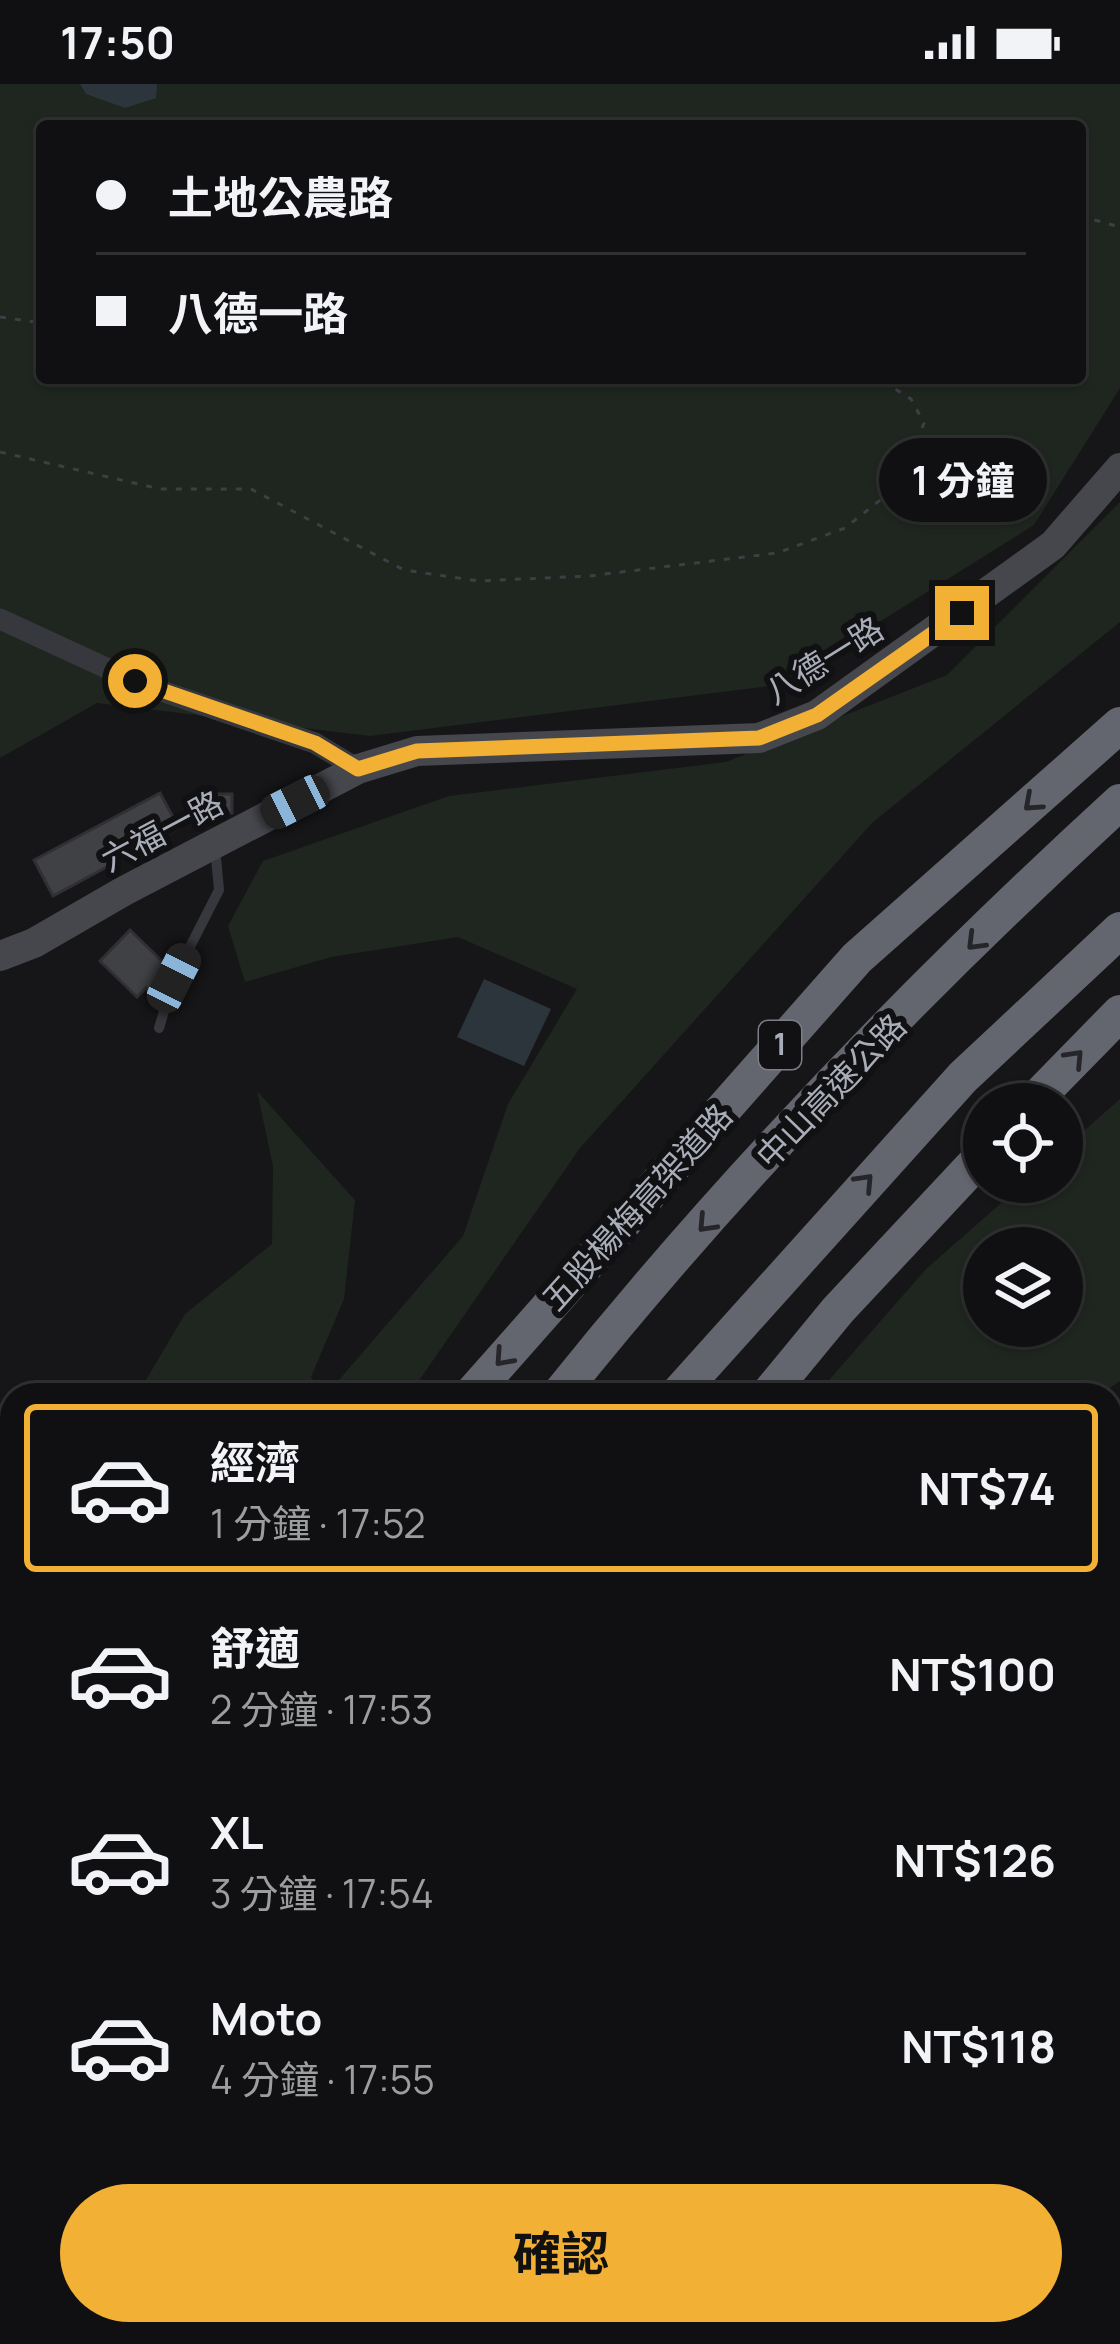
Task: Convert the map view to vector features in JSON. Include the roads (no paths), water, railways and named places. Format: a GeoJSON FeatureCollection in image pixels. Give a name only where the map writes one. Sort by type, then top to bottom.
{"type":"FeatureCollection","features":[{"type":"Feature","properties":{"kind":"highway","name":"五股楊梅高架道路"},"geometry":{"type":"LineString","coordinates":[[481,1383],[857,958],[1120,725]]}},
{"type":"Feature","properties":{"kind":"highway","name":"中山高速公路"},"geometry":{"type":"LineString","coordinates":[[569,1383],[628,1309],[830,1088],[1120,802]]}},
{"type":"Feature","properties":{"kind":"highway"},"geometry":{"type":"LineString","coordinates":[[687,1383],[962,1077],[1120,930]]}},
{"type":"Feature","properties":{"kind":"highway"},"geometry":{"type":"LineString","coordinates":[[1052,1083],[1120,1013]]}},
{"type":"Feature","properties":{"kind":"highway"},"geometry":{"type":"LineString","coordinates":[[778,1383],[838,1310],[963,1176]]}},
{"type":"Feature","properties":{"kind":"street","name":"八德一路"},"geometry":{"type":"LineString","coordinates":[[358,769],[417,751],[759,738],[790,728],[817,715],[1053,544],[1120,468]]}},
{"type":"Feature","properties":{"kind":"street"},"geometry":{"type":"LineString","coordinates":[[0,619],[135,681],[315,743],[358,769]]}},
{"type":"Feature","properties":{"kind":"street","name":"六福一路"},"geometry":{"type":"LineString","coordinates":[[0,956],[34,943],[358,769]]}},
{"type":"Feature","properties":{"kind":"lane"},"geometry":{"type":"LineString","coordinates":[[159,1028],[174,978],[219,890],[214,844]]}}]}
